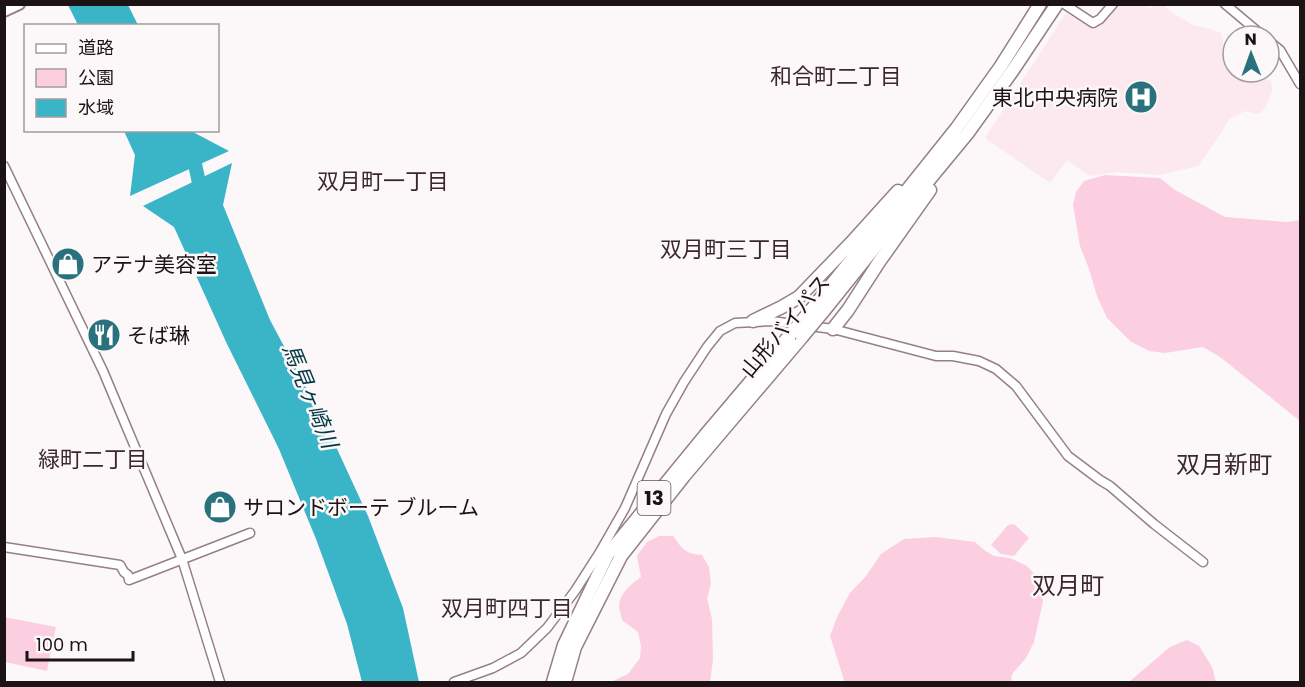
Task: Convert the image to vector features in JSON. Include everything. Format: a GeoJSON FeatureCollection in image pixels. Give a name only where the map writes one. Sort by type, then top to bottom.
{"type":"FeatureCollection","features":[{"type":"Feature","properties":{"kind":"highway","name":"山形バイパス"},"geometry":{"type":"LineString","coordinates":[[565,682],[575,647],[621,556],[796,336],[924,186],[962,131],[1040,4]]}},
{"type":"Feature","properties":{"kind":"highway","name":"山形バイパス"},"geometry":{"type":"LineString","coordinates":[[962,131],[1013,70],[1057,4]]}},
{"type":"Feature","properties":{"kind":"highway"},"geometry":{"type":"LineString","coordinates":[[753,321],[799,297],[962,131]]}},
{"type":"Feature","properties":{"kind":"highway"},"geometry":{"type":"LineString","coordinates":[[833,329],[848,310],[962,131]]}},
{"type":"Feature","properties":{"kind":"highway","name":"山形バイパス"},"geometry":{"type":"LineString","coordinates":[[553,682],[564,645],[608,554],[707,433],[796,336]]}},
{"type":"Feature","properties":{"kind":"main road"},"geometry":{"type":"LineString","coordinates":[[4,11],[19,4]]}},
{"type":"Feature","properties":{"kind":"street"},"geometry":{"type":"LineString","coordinates":[[1064,4],[1093,22],[1100,19],[1113,4]]}},
{"type":"Feature","properties":{"kind":"street"},"geometry":{"type":"LineString","coordinates":[[1225,4],[1249,24]]}},
{"type":"Feature","properties":{"kind":"street"},"geometry":{"type":"LineString","coordinates":[[1281,52],[1300,84]]}},
{"type":"Feature","properties":{"kind":"street"},"geometry":{"type":"LineString","coordinates":[[4,166],[103,371],[182,559],[220,682]]}},
{"type":"Feature","properties":{"kind":"street"},"geometry":{"type":"LineString","coordinates":[[454,682],[493,668],[520,653],[547,628],[575,591],[625,508],[666,414],[684,382],[720,331],[735,323],[771,321],[833,329],[936,356],[953,356],[979,361],[996,369],[1016,386],[1068,456],[1110,486],[1203,562]]}},
{"type":"Feature","properties":{"kind":"street"},"geometry":{"type":"LineString","coordinates":[[4,547],[120,565],[129,580],[250,533]]}},
{"type":"Feature","properties":{"kind":"shaded area","name":"東北中央病院"},"geometry":{"type":"Polygon","coordinates":[[[1121,5],[1141,5],[1150,8],[1154,5],[1164,5],[1172,13],[1193,25],[1221,33],[1221,84],[1271,84],[1272,91],[1268,102],[1263,111],[1257,114],[1245,111],[1229,119],[1198,166],[1159,175],[1117,172],[1089,176],[1067,160],[1050,183],[985,138],[1066,13],[1094,30],[1121,5]]]}},
{"type":"Feature","properties":{"kind":"green space"},"geometry":{"type":"Polygon","coordinates":[[[1105,175],[1160,178],[1175,190],[1225,217],[1287,222],[1300,220],[1300,421],[1220,357],[1203,347],[1165,353],[1149,351],[1130,341],[1107,318],[1080,246],[1073,205],[1076,192],[1084,181],[1105,175]]]}},
{"type":"Feature","properties":{"kind":"green space"},"geometry":{"type":"Polygon","coordinates":[[[1014,524],[1029,538],[1014,556],[1001,554],[991,545],[1008,525],[1014,524]]]}},
{"type":"Feature","properties":{"kind":"green space"},"geometry":{"type":"Polygon","coordinates":[[[659,536],[673,536],[685,550],[702,555],[709,567],[711,584],[707,598],[712,619],[713,660],[710,682],[611,682],[628,674],[640,658],[641,646],[638,632],[622,620],[619,605],[624,592],[641,577],[637,556],[647,542],[659,536]]]}},
{"type":"Feature","properties":{"kind":"green space"},"geometry":{"type":"Polygon","coordinates":[[[936,537],[975,542],[994,556],[1010,558],[1027,566],[1041,581],[1043,601],[1034,642],[1026,658],[1012,674],[1011,682],[843,682],[830,636],[850,593],[866,576],[881,554],[904,539],[936,537]]]}},
{"type":"Feature","properties":{"kind":"green space"},"geometry":{"type":"Polygon","coordinates":[[[4,617],[56,627],[47,671],[5,662],[4,617]]]}},
{"type":"Feature","properties":{"kind":"green space"},"geometry":{"type":"Polygon","coordinates":[[[1187,640],[1199,646],[1212,667],[1216,682],[1129,682],[1170,647],[1187,640]]]}},
{"type":"Feature","properties":{"kind":"water"},"geometry":{"type":"Polygon","coordinates":[[[68,5],[128,5],[138,24],[78,24],[68,5]]]}},
{"type":"Feature","properties":{"kind":"water"},"geometry":{"type":"Polygon","coordinates":[[[124,132],[193,132],[229,151],[130,196],[135,155],[124,132]]]}},
{"type":"Feature","properties":{"kind":"water"},"geometry":{"type":"Polygon","coordinates":[[[232,163],[223,205],[270,320],[326,425],[368,516],[403,608],[419,682],[362,682],[347,624],[316,539],[279,449],[227,344],[174,227],[143,206],[232,163]]]}},
{"type":"Feature","properties":{"kind":"waterway","name":"馬見ヶ崎川"},"geometry":{"type":"LineString","coordinates":[[176,132],[195,164],[202,197]]}},
{"type":"Feature","properties":{"kind":"place","name":"東北中央病院"},"geometry":{"type":"Point","coordinates":[1141,97]}},
{"type":"Feature","properties":{"kind":"place","name":"アテナ美容室"},"geometry":{"type":"Point","coordinates":[68,264]}},
{"type":"Feature","properties":{"kind":"place","name":"そば琳"},"geometry":{"type":"Point","coordinates":[104,335]}},
{"type":"Feature","properties":{"kind":"place","name":"サロンドボーテ ブルーム"},"geometry":{"type":"Point","coordinates":[220,507]}},
{"type":"Feature","properties":{"kind":"district","name":"和合町二丁目"},"geometry":{"type":"Point","coordinates":[836,76]}},
{"type":"Feature","properties":{"kind":"district","name":"双月町一丁目"},"geometry":{"type":"Point","coordinates":[383,181]}},
{"type":"Feature","properties":{"kind":"district","name":"双月町三丁目"},"geometry":{"type":"Point","coordinates":[726,249]}},
{"type":"Feature","properties":{"kind":"district","name":"緑町二丁目"},"geometry":{"type":"Point","coordinates":[93,459]}},
{"type":"Feature","properties":{"kind":"district","name":"双月新町"},"geometry":{"type":"Point","coordinates":[1224,464]}},
{"type":"Feature","properties":{"kind":"district","name":"双月町"},"geometry":{"type":"Point","coordinates":[1068,585]}},
{"type":"Feature","properties":{"kind":"district","name":"双月町四丁目"},"geometry":{"type":"Point","coordinates":[507,608]}}]}
